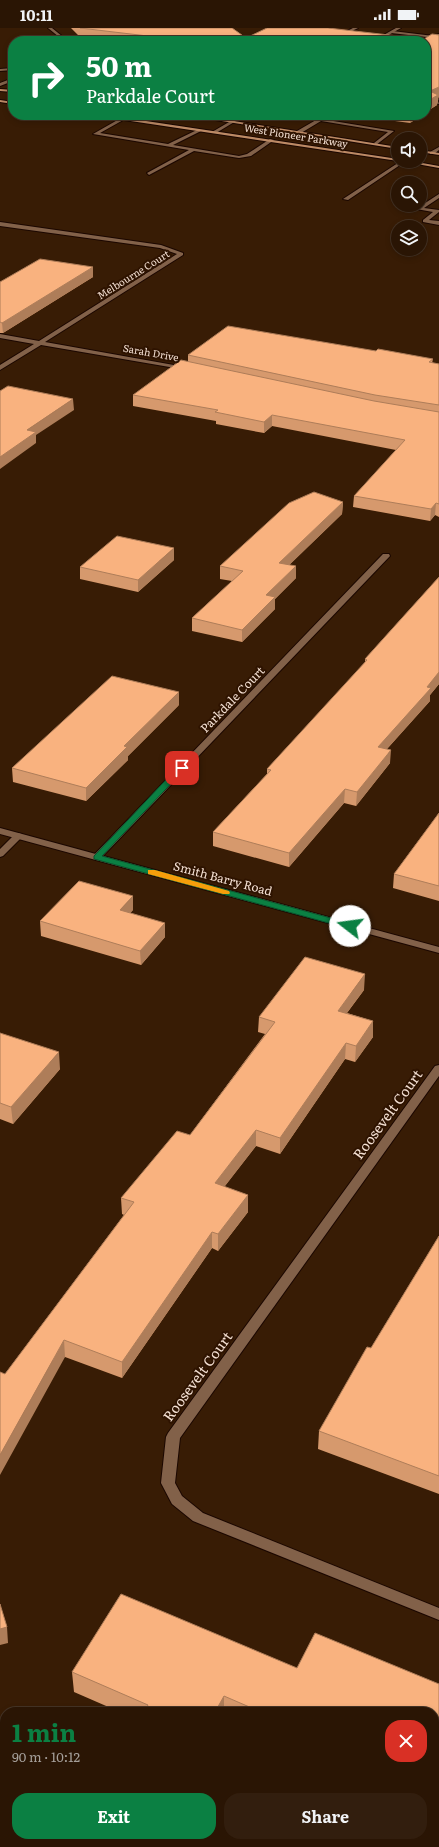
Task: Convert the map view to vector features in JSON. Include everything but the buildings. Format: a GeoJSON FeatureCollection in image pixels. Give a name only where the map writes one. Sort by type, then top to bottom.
{"type":"FeatureCollection","features":[{"type":"Feature","properties":{"kind":"main road","name":"West Pioneer Parkway"},"geometry":{"type":"LineString","coordinates":[[130,120],[391,159]]}},
{"type":"Feature","properties":{"kind":"main road","name":"West Pioneer Parkway"},"geometry":{"type":"LineString","coordinates":[[224,120],[391,147]]}},
{"type":"Feature","properties":{"kind":"main road"},"geometry":{"type":"LineString","coordinates":[[427,152],[439,154]]}},
{"type":"Feature","properties":{"kind":"main road"},"geometry":{"type":"LineString","coordinates":[[427,165],[439,167]]}},
{"type":"Feature","properties":{"kind":"street"},"geometry":{"type":"LineString","coordinates":[[50,28],[60,36]]}},
{"type":"Feature","properties":{"kind":"street"},"geometry":{"type":"LineString","coordinates":[[341,35],[356,28]]}},
{"type":"Feature","properties":{"kind":"street"},"geometry":{"type":"LineString","coordinates":[[384,36],[399,28]]}},
{"type":"Feature","properties":{"kind":"street"},"geometry":{"type":"LineString","coordinates":[[392,32],[427,36]]}},
{"type":"Feature","properties":{"kind":"street"},"geometry":{"type":"LineString","coordinates":[[334,34],[349,36]]}},
{"type":"Feature","properties":{"kind":"street"},"geometry":{"type":"LineString","coordinates":[[439,99],[433,102],[439,103]]}},
{"type":"Feature","properties":{"kind":"street"},"geometry":{"type":"LineString","coordinates":[[121,120],[95,134],[245,157],[272,140]]}},
{"type":"Feature","properties":{"kind":"street"},"geometry":{"type":"LineString","coordinates":[[299,132],[320,120],[392,131],[376,144]]}},
{"type":"Feature","properties":{"kind":"street"},"geometry":{"type":"LineString","coordinates":[[214,132],[232,121]]}},
{"type":"Feature","properties":{"kind":"street"},"geometry":{"type":"LineString","coordinates":[[168,146],[199,130]]}},
{"type":"Feature","properties":{"kind":"street"},"geometry":{"type":"LineString","coordinates":[[432,153],[439,148]]}},
{"type":"Feature","properties":{"kind":"street"},"geometry":{"type":"LineString","coordinates":[[149,174],[193,150]]}},
{"type":"Feature","properties":{"kind":"street"},"geometry":{"type":"LineString","coordinates":[[346,199],[392,168]]}},
{"type":"Feature","properties":{"kind":"street"},"geometry":{"type":"LineString","coordinates":[[439,196],[418,209],[437,211],[425,221],[439,223]]}},
{"type":"Feature","properties":{"kind":"street","name":"Melbourne Court"},"geometry":{"type":"LineString","coordinates":[[0,224],[161,247],[181,254],[0,368]]}},
{"type":"Feature","properties":{"kind":"street","name":"Sarah Drive"},"geometry":{"type":"LineString","coordinates":[[0,336],[190,370]]}},
{"type":"Feature","properties":{"kind":"street","name":"Parkdale Court"},"geometry":{"type":"LineString","coordinates":[[97,858],[386,556]]}},
{"type":"Feature","properties":{"kind":"street","name":"Smith Barry Road"},"geometry":{"type":"LineString","coordinates":[[0,831],[439,950]]}},
{"type":"Feature","properties":{"kind":"street"},"geometry":{"type":"LineString","coordinates":[[0,854],[18,836]]}},
{"type":"Feature","properties":{"kind":"street","name":"Roosevelt Court"},"geometry":{"type":"LineString","coordinates":[[439,1068],[173,1437],[168,1483],[177,1500],[198,1517],[439,1614]]}},
{"type":"Feature","properties":{"kind":"slow traffic"},"geometry":{"type":"LineString","coordinates":[[151,872],[226,893]]}},
{"type":"Feature","properties":{"kind":"route"},"geometry":{"type":"LineString","coordinates":[[182,768],[97,858],[350,926]]}}]}
